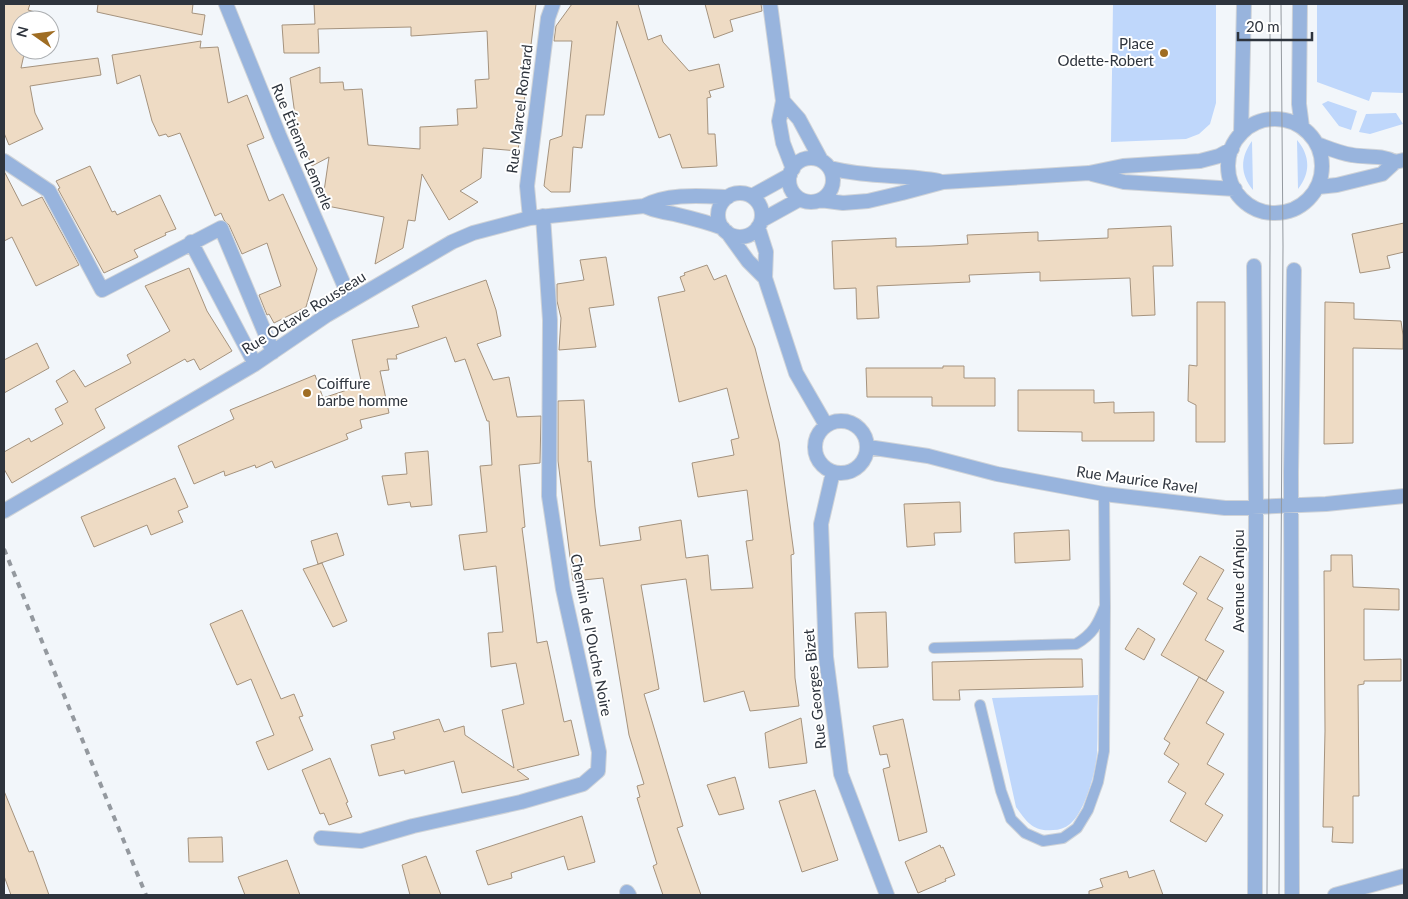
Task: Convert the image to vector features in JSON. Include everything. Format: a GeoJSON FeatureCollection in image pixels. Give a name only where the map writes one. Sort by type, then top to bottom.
{"type":"FeatureCollection","features":[{"type":"Feature","properties":{"kind":"street","name":"Rue Étienne Lemerle"},"geometry":{"type":"LineString","coordinates":[[226,4],[279,135],[351,301]]}},
{"type":"Feature","properties":{"kind":"street","name":"Rue Marcel Rontard"},"geometry":{"type":"LineString","coordinates":[[536,217],[527,186],[548,18],[553,4]]}},
{"type":"Feature","properties":{"kind":"street"},"geometry":{"type":"LineString","coordinates":[[770,4],[783,100],[779,121],[783,143],[792,172]]}},
{"type":"Feature","properties":{"kind":"street"},"geometry":{"type":"LineString","coordinates":[[1241,134],[1244,4]]}},
{"type":"Feature","properties":{"kind":"street"},"geometry":{"type":"LineString","coordinates":[[1300,4],[1299,104],[1302,127]]}},
{"type":"Feature","properties":{"kind":"street"},"geometry":{"type":"LineString","coordinates":[[783,100],[799,119],[833,175],[831,190],[820,200]]}},
{"type":"Feature","properties":{"kind":"street"},"geometry":{"type":"LineString","coordinates":[[1270,119],[1288,120],[1302,127],[1317,144],[1323,166],[1322,177],[1312,196],[1298,208],[1276,213],[1254,208],[1247,204],[1230,180],[1229,170],[1229,159],[1232,149],[1241,134],[1249,127],[1270,119]]}},
{"type":"Feature","properties":{"kind":"street"},"geometry":{"type":"LineString","coordinates":[[1317,144],[1353,156],[1384,157],[1400,161]]}},
{"type":"Feature","properties":{"kind":"street"},"geometry":{"type":"LineString","coordinates":[[942,182],[913,176],[862,175],[825,164],[813,158],[805,159],[798,163],[792,172],[789,182],[791,189],[800,199],[810,202],[820,200],[843,202],[868,201],[942,182],[1089,173],[1123,166],[1200,161],[1219,156],[1232,149]]}},
{"type":"Feature","properties":{"kind":"street"},"geometry":{"type":"LineString","coordinates":[[4,161],[49,191],[102,290],[221,228],[273,352]]}},
{"type":"Feature","properties":{"kind":"street"},"geometry":{"type":"LineString","coordinates":[[1318,187],[1337,185],[1382,174],[1400,161]]}},
{"type":"Feature","properties":{"kind":"street"},"geometry":{"type":"LineString","coordinates":[[752,196],[792,172]]}},
{"type":"Feature","properties":{"kind":"street"},"geometry":{"type":"LineString","coordinates":[[1089,173],[1124,182],[1235,189]]}},
{"type":"Feature","properties":{"kind":"street"},"geometry":{"type":"LineString","coordinates":[[765,278],[748,262],[725,230],[718,215],[723,201],[728,196],[740,193],[752,196],[761,206],[760,224],[766,252],[765,278],[796,373],[826,425]]}},
{"type":"Feature","properties":{"kind":"street","name":"Rue Octave Rousseau"},"geometry":{"type":"LineString","coordinates":[[4,511],[255,364],[327,315],[452,242],[473,232],[536,217],[644,206],[655,200],[728,196]]}},
{"type":"Feature","properties":{"kind":"street"},"geometry":{"type":"LineString","coordinates":[[725,230],[734,236],[747,236],[760,224],[800,199]]}},
{"type":"Feature","properties":{"kind":"street","name":"Rue Octave Rousseau"},"geometry":{"type":"LineString","coordinates":[[644,206],[657,212],[692,218],[725,230]]}},
{"type":"Feature","properties":{"kind":"street","name":"Chemin de l'Ouche Noire"},"geometry":{"type":"LineString","coordinates":[[321,838],[361,841],[413,826],[521,802],[583,784],[598,771],[599,752],[563,589],[550,496],[550,320],[536,217]]}},
{"type":"Feature","properties":{"kind":"street"},"geometry":{"type":"LineString","coordinates":[[191,242],[255,364]]}},
{"type":"Feature","properties":{"kind":"street","name":"Avenue d'Anjou"},"geometry":{"type":"LineString","coordinates":[[1254,266],[1256,506],[1255,895]]}},
{"type":"Feature","properties":{"kind":"street"},"geometry":{"type":"LineString","coordinates":[[1292,895],[1290,505],[1294,270]]}},
{"type":"Feature","properties":{"kind":"street"},"geometry":{"type":"LineString","coordinates":[[844,420],[854,423],[862,429],[868,447],[867,455],[857,468],[842,474],[825,468],[818,460],[815,451],[815,441],[819,432],[826,425],[834,421],[844,420]]}},
{"type":"Feature","properties":{"kind":"street","name":"Rue Maurice Ravel"},"geometry":{"type":"LineString","coordinates":[[868,447],[928,456],[997,474],[1104,494],[1225,508],[1326,504],[1404,496]]}},
{"type":"Feature","properties":{"kind":"street","name":"Rue Georges Bizet"},"geometry":{"type":"LineString","coordinates":[[833,472],[821,524],[826,657],[841,774],[888,895]]}},
{"type":"Feature","properties":{"kind":"street"},"geometry":{"type":"LineString","coordinates":[[1334,895],[1404,876]]}},
{"type":"Feature","properties":{"kind":"lane"},"geometry":{"type":"LineString","coordinates":[[980,705],[1001,792],[1011,819],[1025,833],[1043,841],[1063,838],[1077,828],[1088,810],[1098,782],[1104,751],[1104,494]]}},
{"type":"Feature","properties":{"kind":"lane"},"geometry":{"type":"LineString","coordinates":[[934,648],[1076,644],[1088,637],[1098,623],[1105,606]]}},
{"type":"Feature","properties":{"kind":"shaded area","name":"Place Odette-Robert"},"geometry":{"type":"Polygon","coordinates":[[[1113,4],[1216,4],[1216,103],[1210,124],[1199,134],[1186,139],[1111,142],[1113,4]]]}},
{"type":"Feature","properties":{"kind":"shaded area"},"geometry":{"type":"Polygon","coordinates":[[[1317,4],[1404,4],[1404,93],[1372,92],[1369,101],[1317,82],[1317,4]]]}},
{"type":"Feature","properties":{"kind":"shaded area"},"geometry":{"type":"Polygon","coordinates":[[[1328,101],[1357,111],[1351,130],[1339,126],[1322,104],[1328,101]]]}},
{"type":"Feature","properties":{"kind":"shaded area"},"geometry":{"type":"Polygon","coordinates":[[[1396,113],[1403,124],[1370,134],[1359,132],[1366,114],[1396,113]]]}},
{"type":"Feature","properties":{"kind":"shaded area"},"geometry":{"type":"Polygon","coordinates":[[[1297,140],[1304,152],[1307,164],[1305,177],[1298,189],[1297,140]]]}},
{"type":"Feature","properties":{"kind":"shaded area"},"geometry":{"type":"Polygon","coordinates":[[[1252,141],[1253,190],[1246,178],[1243,166],[1245,154],[1252,141]]]}},
{"type":"Feature","properties":{"kind":"shaded area"},"geometry":{"type":"Polygon","coordinates":[[[1098,695],[1096,761],[1085,801],[1075,818],[1066,827],[1053,830],[1035,828],[1016,807],[992,698],[1098,695]]]}},
{"type":"Feature","properties":{"kind":"building"},"geometry":{"type":"Polygon","coordinates":[[[4,4],[30,4],[28,10],[10,10],[10,60],[23,60],[21,68],[98,58],[101,75],[30,86],[35,113],[43,129],[9,145],[4,133],[4,4]]]}},
{"type":"Feature","properties":{"kind":"building"},"geometry":{"type":"Polygon","coordinates":[[[98,4],[193,4],[192,13],[205,15],[202,35],[97,12],[98,4]]]}},
{"type":"Feature","properties":{"kind":"building"},"geometry":{"type":"Polygon","coordinates":[[[314,4],[536,4],[518,151],[483,148],[481,178],[460,191],[478,202],[449,220],[422,174],[415,221],[408,220],[403,248],[375,264],[384,217],[322,205],[329,157],[312,166],[297,130],[290,78],[320,67],[320,83],[343,82],[344,90],[362,89],[368,145],[420,149],[420,127],[458,125],[457,109],[477,108],[475,80],[489,79],[487,31],[411,36],[411,27],[318,29],[319,53],[284,53],[282,25],[315,24],[314,4]]]}},
{"type":"Feature","properties":{"kind":"building"},"geometry":{"type":"Polygon","coordinates":[[[572,4],[638,4],[648,40],[661,35],[663,42],[689,71],[719,64],[724,87],[709,91],[711,97],[707,98],[708,134],[715,134],[717,166],[682,168],[670,134],[659,138],[617,21],[604,115],[586,115],[582,148],[573,147],[570,192],[551,192],[544,186],[550,140],[562,136],[572,41],[554,41],[556,26],[572,4]]]}},
{"type":"Feature","properties":{"kind":"building"},"geometry":{"type":"Polygon","coordinates":[[[705,4],[761,4],[762,11],[730,20],[733,31],[714,38],[705,4]]]}},
{"type":"Feature","properties":{"kind":"building"},"geometry":{"type":"Polygon","coordinates":[[[201,41],[200,48],[218,47],[228,103],[247,95],[264,138],[247,145],[269,201],[283,194],[317,269],[306,307],[274,323],[269,314],[267,315],[259,295],[281,286],[267,243],[242,254],[229,225],[221,213],[215,216],[180,133],[168,137],[166,134],[159,136],[152,121],[140,75],[117,84],[112,55],[201,41]]]}},
{"type":"Feature","properties":{"kind":"building"},"geometry":{"type":"Polygon","coordinates":[[[90,166],[112,212],[115,211],[117,215],[160,195],[176,229],[134,250],[138,257],[104,273],[58,189],[60,188],[56,181],[90,166]]]}},
{"type":"Feature","properties":{"kind":"building"},"geometry":{"type":"Polygon","coordinates":[[[4,171],[22,206],[42,197],[79,265],[36,286],[12,237],[4,241],[4,171]]]}},
{"type":"Feature","properties":{"kind":"building"},"geometry":{"type":"Polygon","coordinates":[[[1404,223],[1404,252],[1387,256],[1390,268],[1360,273],[1352,234],[1404,223]]]}},
{"type":"Feature","properties":{"kind":"building"},"geometry":{"type":"Polygon","coordinates":[[[1171,226],[1173,266],[1153,266],[1155,315],[1132,316],[1130,278],[1040,281],[1040,272],[969,275],[970,282],[877,286],[879,318],[857,319],[856,288],[834,289],[832,241],[896,238],[896,247],[931,246],[968,244],[967,235],[1038,232],[1038,241],[1108,238],[1108,229],[1171,226]]]}},
{"type":"Feature","properties":{"kind":"building"},"geometry":{"type":"Polygon","coordinates":[[[606,257],[614,305],[589,308],[596,347],[559,350],[561,318],[557,301],[557,284],[584,280],[580,260],[606,257]]]}},
{"type":"Feature","properties":{"kind":"building"},"geometry":{"type":"Polygon","coordinates":[[[707,265],[714,280],[726,275],[755,348],[779,442],[794,554],[791,555],[795,678],[799,706],[750,711],[744,691],[704,702],[686,579],[641,585],[659,689],[644,694],[683,826],[677,828],[701,895],[663,895],[653,866],[657,864],[637,798],[640,797],[637,786],[644,784],[629,735],[603,578],[573,581],[558,461],[558,401],[584,400],[588,462],[591,461],[600,546],[641,540],[639,527],[681,520],[686,558],[708,555],[711,590],[753,588],[746,541],[753,540],[747,490],[698,497],[692,463],[734,455],[731,440],[739,438],[727,388],[679,402],[658,297],[685,291],[680,277],[685,275],[684,273],[707,265]]]}},
{"type":"Feature","properties":{"kind":"building"},"geometry":{"type":"Polygon","coordinates":[[[189,268],[207,311],[232,351],[200,370],[194,359],[187,362],[185,359],[95,409],[105,428],[12,483],[4,469],[4,452],[29,438],[31,442],[63,424],[55,409],[68,402],[56,381],[74,370],[85,387],[131,363],[127,355],[170,331],[145,286],[189,268]]]}},
{"type":"Feature","properties":{"kind":"building"},"geometry":{"type":"Polygon","coordinates":[[[486,280],[496,310],[501,336],[477,344],[493,380],[509,377],[517,417],[541,416],[540,463],[519,465],[525,527],[522,528],[537,643],[547,641],[564,722],[571,720],[579,755],[517,770],[529,779],[462,793],[454,761],[405,774],[404,770],[379,776],[371,745],[395,739],[393,732],[439,719],[444,732],[464,726],[465,735],[514,768],[502,710],[524,704],[516,663],[491,667],[488,633],[503,632],[496,566],[464,570],[459,535],[487,532],[480,466],[492,465],[489,421],[487,421],[465,359],[455,362],[446,337],[396,355],[397,359],[387,359],[389,370],[380,371],[389,413],[360,420],[362,428],[346,434],[348,439],[275,468],[272,461],[256,468],[255,465],[225,476],[224,471],[194,484],[178,446],[234,419],[230,410],[315,375],[323,398],[362,385],[352,340],[419,327],[412,306],[486,280]]]}},
{"type":"Feature","properties":{"kind":"building"},"geometry":{"type":"Polygon","coordinates":[[[1197,302],[1225,302],[1225,442],[1196,442],[1196,405],[1188,401],[1189,365],[1197,366],[1197,302]]]}},
{"type":"Feature","properties":{"kind":"building"},"geometry":{"type":"Polygon","coordinates":[[[1325,302],[1354,303],[1354,319],[1401,321],[1403,349],[1353,348],[1353,443],[1324,444],[1325,302]]]}},
{"type":"Feature","properties":{"kind":"building"},"geometry":{"type":"Polygon","coordinates":[[[37,343],[49,368],[4,393],[4,360],[37,343]]]}},
{"type":"Feature","properties":{"kind":"building"},"geometry":{"type":"Polygon","coordinates":[[[943,366],[964,366],[964,378],[995,378],[995,406],[932,406],[932,397],[867,397],[866,368],[943,368],[943,366]]]}},
{"type":"Feature","properties":{"kind":"building"},"geometry":{"type":"Polygon","coordinates":[[[1018,390],[1094,390],[1094,403],[1114,402],[1114,413],[1154,412],[1154,441],[1082,441],[1082,432],[1018,431],[1018,390]]]}},
{"type":"Feature","properties":{"kind":"building"},"geometry":{"type":"Polygon","coordinates":[[[428,451],[432,505],[411,507],[410,502],[388,505],[382,476],[407,474],[405,453],[428,451]]]}},
{"type":"Feature","properties":{"kind":"building"},"geometry":{"type":"Polygon","coordinates":[[[175,478],[188,507],[178,511],[183,522],[151,535],[147,525],[94,547],[81,517],[175,478]]]}},
{"type":"Feature","properties":{"kind":"building"},"geometry":{"type":"Polygon","coordinates":[[[960,502],[961,532],[934,533],[935,545],[907,547],[904,504],[960,502]]]}},
{"type":"Feature","properties":{"kind":"building"},"geometry":{"type":"Polygon","coordinates":[[[1069,530],[1070,560],[1015,563],[1014,533],[1069,530]]]}},
{"type":"Feature","properties":{"kind":"building"},"geometry":{"type":"Polygon","coordinates":[[[337,533],[344,555],[318,564],[311,541],[337,533]]]}},
{"type":"Feature","properties":{"kind":"building"},"geometry":{"type":"Polygon","coordinates":[[[1331,555],[1352,555],[1353,587],[1399,589],[1399,610],[1364,609],[1364,660],[1401,659],[1401,681],[1364,681],[1364,684],[1358,685],[1359,796],[1353,796],[1353,843],[1332,842],[1333,827],[1323,827],[1325,731],[1324,571],[1331,571],[1331,555]]]}},
{"type":"Feature","properties":{"kind":"building"},"geometry":{"type":"Polygon","coordinates":[[[1200,556],[1224,570],[1207,599],[1223,608],[1205,640],[1224,651],[1206,681],[1161,655],[1197,593],[1183,584],[1200,556]]]}},
{"type":"Feature","properties":{"kind":"building"},"geometry":{"type":"Polygon","coordinates":[[[322,563],[347,621],[333,627],[303,569],[322,563]]]}},
{"type":"Feature","properties":{"kind":"building"},"geometry":{"type":"Polygon","coordinates":[[[242,610],[281,699],[294,694],[303,716],[299,717],[313,750],[268,770],[256,742],[274,735],[251,679],[237,685],[210,624],[242,610]]]}},
{"type":"Feature","properties":{"kind":"building"},"geometry":{"type":"Polygon","coordinates":[[[886,612],[888,667],[858,668],[855,613],[886,612]]]}},
{"type":"Feature","properties":{"kind":"building"},"geometry":{"type":"Polygon","coordinates":[[[1138,628],[1155,639],[1144,660],[1125,649],[1138,628]]]}},
{"type":"Feature","properties":{"kind":"building"},"geometry":{"type":"Polygon","coordinates":[[[1082,659],[1083,687],[959,690],[960,700],[933,700],[932,662],[1082,659]]]}},
{"type":"Feature","properties":{"kind":"building"},"geometry":{"type":"Polygon","coordinates":[[[1199,677],[1224,692],[1206,723],[1224,734],[1207,764],[1224,774],[1205,804],[1223,815],[1206,842],[1170,821],[1186,793],[1168,782],[1179,764],[1164,754],[1170,743],[1164,739],[1199,677]]]}},
{"type":"Feature","properties":{"kind":"building"},"geometry":{"type":"Polygon","coordinates":[[[801,718],[807,763],[769,768],[765,733],[801,718]]]}},
{"type":"Feature","properties":{"kind":"building"},"geometry":{"type":"Polygon","coordinates":[[[903,719],[927,832],[899,841],[883,769],[890,767],[887,754],[880,755],[873,726],[903,719]]]}},
{"type":"Feature","properties":{"kind":"building"},"geometry":{"type":"Polygon","coordinates":[[[330,758],[352,817],[329,825],[324,813],[320,814],[302,770],[330,758]]]}},
{"type":"Feature","properties":{"kind":"building"},"geometry":{"type":"Polygon","coordinates":[[[735,777],[744,809],[719,815],[707,785],[735,777]]]}},
{"type":"Feature","properties":{"kind":"building"},"geometry":{"type":"Polygon","coordinates":[[[815,790],[838,860],[802,872],[779,801],[815,790]]]}},
{"type":"Feature","properties":{"kind":"building"},"geometry":{"type":"Polygon","coordinates":[[[4,791],[29,852],[33,851],[49,895],[11,895],[4,876],[4,791]]]}},
{"type":"Feature","properties":{"kind":"building"},"geometry":{"type":"Polygon","coordinates":[[[582,816],[595,862],[568,870],[564,856],[511,873],[512,878],[488,885],[476,851],[582,816]]]}},
{"type":"Feature","properties":{"kind":"building"},"geometry":{"type":"Polygon","coordinates":[[[222,837],[223,862],[189,862],[188,838],[222,837]]]}},
{"type":"Feature","properties":{"kind":"building"},"geometry":{"type":"Polygon","coordinates":[[[940,845],[941,848],[943,847],[955,875],[918,893],[905,862],[940,845]]]}},
{"type":"Feature","properties":{"kind":"building"},"geometry":{"type":"Polygon","coordinates":[[[426,856],[441,895],[410,895],[402,865],[426,856]]]}},
{"type":"Feature","properties":{"kind":"building"},"geometry":{"type":"Polygon","coordinates":[[[287,860],[300,895],[245,895],[238,877],[287,860]]]}},
{"type":"Feature","properties":{"kind":"building"},"geometry":{"type":"Polygon","coordinates":[[[1154,870],[1163,895],[1089,895],[1089,891],[1103,887],[1100,879],[1127,871],[1129,878],[1154,870]]]}},
{"type":"Feature","properties":{"kind":"tram line"},"geometry":{"type":"LineString","coordinates":[[1267,895],[1270,4]]}},
{"type":"Feature","properties":{"kind":"tram line"},"geometry":{"type":"LineString","coordinates":[[1279,895],[1283,246],[1281,4]]}},
{"type":"Feature","properties":{"kind":"railway"},"geometry":{"type":"LineString","coordinates":[[4,549],[146,895]]}},
{"type":"Feature","properties":{"kind":"place","name":"Place Odette-Robert"},"geometry":{"type":"Point","coordinates":[1164,53]}},
{"type":"Feature","properties":{"kind":"place","name":"Coiffure barbe homme"},"geometry":{"type":"Point","coordinates":[307,393]}}]}
